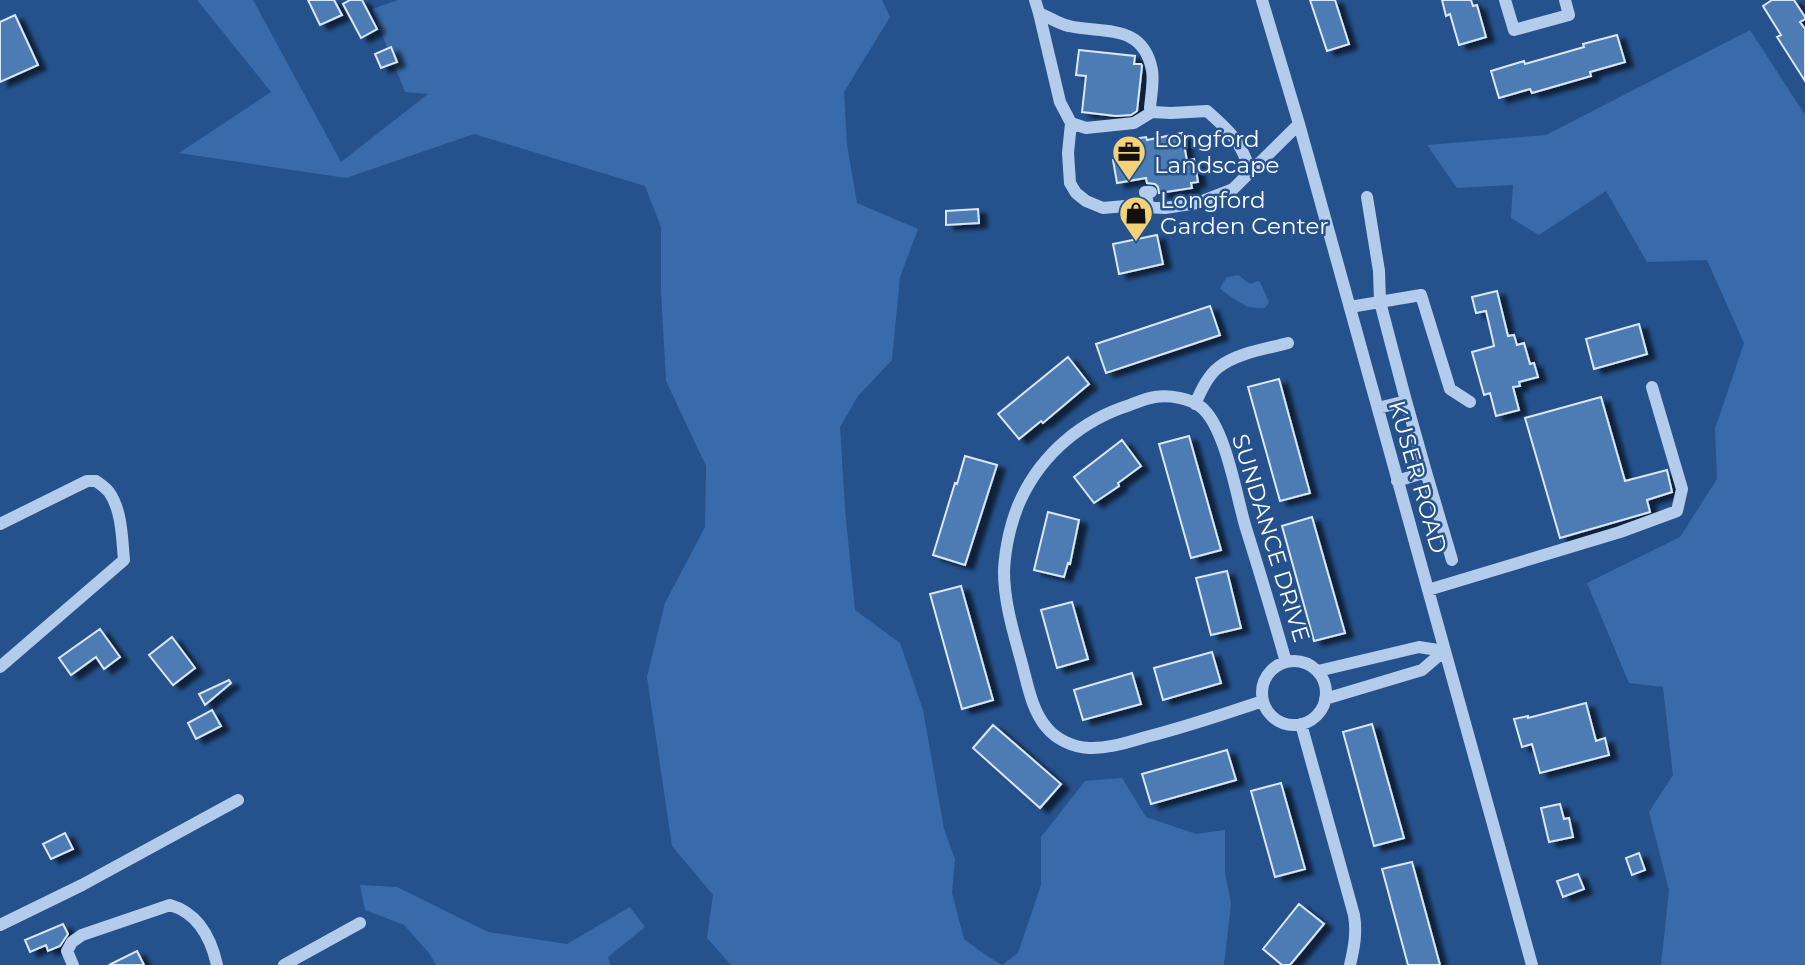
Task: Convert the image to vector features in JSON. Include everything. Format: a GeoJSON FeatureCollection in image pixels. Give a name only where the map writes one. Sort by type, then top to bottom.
{"type":"FeatureCollection","features":[{"type":"Feature","properties":{"kind":"street"},"geometry":{"type":"LineString","coordinates":[[1035,0],[1060,102],[1071,123],[1068,153],[1070,183],[1076,193],[1086,201],[1103,208],[1165,208],[1197,203],[1233,189],[1299,124]]}},
{"type":"Feature","properties":{"kind":"street","name":"KUSER ROAD"},"geometry":{"type":"LineString","coordinates":[[1262,0],[1299,124],[1532,965]]}},
{"type":"Feature","properties":{"kind":"street"},"geometry":{"type":"LineString","coordinates":[[1506,0],[1514,30],[1569,15],[1565,0]]}},
{"type":"Feature","properties":{"kind":"street"},"geometry":{"type":"LineString","coordinates":[[1040,13],[1067,26],[1125,34],[1135,39],[1144,49],[1152,70],[1152,111]]}},
{"type":"Feature","properties":{"kind":"street"},"geometry":{"type":"LineString","coordinates":[[1071,123],[1086,128],[1134,123],[1152,111],[1207,111],[1231,132],[1244,151],[1251,172]]}},
{"type":"Feature","properties":{"kind":"street"},"geometry":{"type":"LineString","coordinates":[[1149,208],[1145,192],[1151,192]]}},
{"type":"Feature","properties":{"kind":"street"},"geometry":{"type":"LineString","coordinates":[[1367,197],[1380,302],[1452,560]]}},
{"type":"Feature","properties":{"kind":"street"},"geometry":{"type":"LineString","coordinates":[[1350,307],[1421,295],[1450,389],[1470,402]]}},
{"type":"Feature","properties":{"kind":"street"},"geometry":{"type":"LineString","coordinates":[[1288,343],[1241,356],[1218,368],[1209,378],[1195,404],[1177,398],[1155,397],[1095,418],[1072,434],[1033,477],[1020,501],[1008,541],[1004,571],[1010,626],[1037,712],[1045,726],[1063,741],[1089,748],[1129,742],[1263,701],[1265,708],[1274,718],[1287,724],[1301,724],[1317,716],[1325,699],[1422,670],[1444,651]]}},
{"type":"Feature","properties":{"kind":"street"},"geometry":{"type":"LineString","coordinates":[[1428,590],[1620,532],[1677,511],[1682,489],[1652,387]]}},
{"type":"Feature","properties":{"kind":"street"},"geometry":{"type":"LineString","coordinates":[[1378,408],[1406,401]]}},
{"type":"Feature","properties":{"kind":"street","name":"SUNDANCE DRIVE"},"geometry":{"type":"LineString","coordinates":[[1195,404],[1208,415],[1224,448],[1286,662]]}},
{"type":"Feature","properties":{"kind":"street"},"geometry":{"type":"LineString","coordinates":[[1397,481],[1426,472]]}},
{"type":"Feature","properties":{"kind":"street"},"geometry":{"type":"LineString","coordinates":[[0,524],[87,481],[96,481],[110,494],[119,521],[124,560],[0,667]]}},
{"type":"Feature","properties":{"kind":"street","name":"SUNDANCE DRIVE"},"geometry":{"type":"LineString","coordinates":[[1318,671],[1419,647],[1444,651]]}},
{"type":"Feature","properties":{"kind":"street","name":"SUNDANCE DRIVE"},"geometry":{"type":"LineString","coordinates":[[1263,701],[1266,676],[1278,665],[1286,662],[1303,662],[1318,671],[1325,684],[1325,699]]}},
{"type":"Feature","properties":{"kind":"street"},"geometry":{"type":"LineString","coordinates":[[1301,724],[1354,915],[1355,942],[1350,965]]}},
{"type":"Feature","properties":{"kind":"street"},"geometry":{"type":"LineString","coordinates":[[0,925],[82,885],[238,800]]}},
{"type":"Feature","properties":{"kind":"street"},"geometry":{"type":"LineString","coordinates":[[73,965],[67,951],[72,942],[82,935],[170,905],[185,909],[203,930],[213,946],[216,965]]}},
{"type":"Feature","properties":{"kind":"street"},"geometry":{"type":"LineString","coordinates":[[284,965],[360,923]]}},
{"type":"Feature","properties":{"kind":"shaded area"},"geometry":{"type":"Polygon","coordinates":[[[197,0],[253,0],[341,162],[428,94],[405,92],[372,9],[398,0],[882,0],[890,17],[844,92],[847,145],[857,203],[918,229],[900,277],[892,360],[858,396],[840,427],[855,610],[900,643],[923,710],[944,829],[955,859],[952,893],[964,939],[1002,965],[731,965],[707,938],[713,895],[672,846],[647,677],[665,603],[705,527],[706,466],[666,381],[661,227],[645,186],[474,134],[346,178],[179,153],[271,92],[197,0]]]}},
{"type":"Feature","properties":{"kind":"shaded area"},"geometry":{"type":"Polygon","coordinates":[[[1750,30],[1805,115],[1805,965],[1661,965],[1669,890],[1649,812],[1673,775],[1663,687],[1629,683],[1587,583],[1680,537],[1717,479],[1715,429],[1744,343],[1707,260],[1647,262],[1606,191],[1539,235],[1511,218],[1513,185],[1457,188],[1427,145],[1546,135],[1750,30]]]}},
{"type":"Feature","properties":{"kind":"shaded area"},"geometry":{"type":"Polygon","coordinates":[[[1238,275],[1250,284],[1260,282],[1269,302],[1265,308],[1246,306],[1220,288],[1227,277],[1238,275]]]}},
{"type":"Feature","properties":{"kind":"shaded area"},"geometry":{"type":"Polygon","coordinates":[[[1122,778],[1146,817],[1196,834],[1225,830],[1225,873],[1231,903],[1224,965],[1002,965],[1018,953],[1041,885],[1041,837],[1085,781],[1122,778]]]}},
{"type":"Feature","properties":{"kind":"shaded area"},"geometry":{"type":"Polygon","coordinates":[[[360,885],[397,887],[488,932],[567,944],[630,907],[645,927],[608,957],[610,965],[436,965],[404,925],[365,910],[360,885]]]}},
{"type":"Feature","properties":{"kind":"building"},"geometry":{"type":"Polygon","coordinates":[[[308,0],[334,0],[342,15],[320,25],[308,0]]]}},
{"type":"Feature","properties":{"kind":"building"},"geometry":{"type":"Polygon","coordinates":[[[350,0],[362,0],[377,29],[361,38],[343,4],[350,0]]]}},
{"type":"Feature","properties":{"kind":"building"},"geometry":{"type":"Polygon","coordinates":[[[1310,0],[1335,0],[1349,44],[1327,51],[1310,0]]]}},
{"type":"Feature","properties":{"kind":"building"},"geometry":{"type":"Polygon","coordinates":[[[1442,0],[1471,0],[1473,6],[1477,5],[1486,37],[1459,45],[1450,14],[1446,16],[1442,0]]]}},
{"type":"Feature","properties":{"kind":"building"},"geometry":{"type":"Polygon","coordinates":[[[1772,0],[1794,0],[1805,17],[1800,22],[1805,29],[1805,81],[1777,37],[1781,35],[1763,6],[1772,0]]]}},
{"type":"Feature","properties":{"kind":"building"},"geometry":{"type":"Polygon","coordinates":[[[15,15],[38,65],[0,82],[0,22],[15,15]]]}},
{"type":"Feature","properties":{"kind":"building"},"geometry":{"type":"Polygon","coordinates":[[[1617,35],[1625,62],[1590,72],[1591,76],[1532,93],[1530,89],[1499,98],[1491,71],[1524,61],[1525,64],[1617,35]]]}},
{"type":"Feature","properties":{"kind":"building"},"geometry":{"type":"Polygon","coordinates":[[[391,47],[397,62],[381,68],[375,54],[391,47]]]}},
{"type":"Feature","properties":{"kind":"building"},"geometry":{"type":"Polygon","coordinates":[[[1079,50],[1135,56],[1134,64],[1142,66],[1137,111],[1131,115],[1116,116],[1082,112],[1086,76],[1076,75],[1079,50]]]}},
{"type":"Feature","properties":{"kind":"building"},"geometry":{"type":"Polygon","coordinates":[[[1182,133],[1187,161],[1194,159],[1198,182],[1191,183],[1192,188],[1159,193],[1158,187],[1147,183],[1146,178],[1117,183],[1113,160],[1121,158],[1119,146],[1126,145],[1125,140],[1146,137],[1147,140],[1182,133]]]}},
{"type":"Feature","properties":{"kind":"building"},"geometry":{"type":"Polygon","coordinates":[[[978,209],[979,223],[946,225],[946,211],[978,209]]]}},
{"type":"Feature","properties":{"kind":"building"},"geometry":{"type":"Polygon","coordinates":[[[1157,235],[1163,264],[1119,274],[1113,244],[1157,235]]]}},
{"type":"Feature","properties":{"kind":"building"},"geometry":{"type":"Polygon","coordinates":[[[1497,291],[1508,336],[1514,335],[1517,345],[1524,343],[1530,364],[1534,363],[1538,377],[1519,382],[1520,386],[1513,387],[1519,410],[1496,416],[1490,393],[1484,395],[1472,352],[1494,346],[1493,341],[1486,311],[1476,313],[1472,297],[1497,291]]]}},
{"type":"Feature","properties":{"kind":"building"},"geometry":{"type":"Polygon","coordinates":[[[1210,306],[1220,335],[1106,373],[1096,344],[1210,306]]]}},
{"type":"Feature","properties":{"kind":"building"},"geometry":{"type":"Polygon","coordinates":[[[1639,324],[1647,354],[1594,369],[1586,339],[1639,324]]]}},
{"type":"Feature","properties":{"kind":"building"},"geometry":{"type":"Polygon","coordinates":[[[1068,357],[1089,384],[1043,423],[1041,421],[1019,439],[998,414],[1068,357]]]}},
{"type":"Feature","properties":{"kind":"building"},"geometry":{"type":"Polygon","coordinates":[[[1279,379],[1310,493],[1280,501],[1248,387],[1279,379]]]}},
{"type":"Feature","properties":{"kind":"building"},"geometry":{"type":"Polygon","coordinates":[[[1601,397],[1625,481],[1667,470],[1672,492],[1647,500],[1650,512],[1560,538],[1525,418],[1601,397]]]}},
{"type":"Feature","properties":{"kind":"building"},"geometry":{"type":"Polygon","coordinates":[[[1189,436],[1221,550],[1191,558],[1159,444],[1189,436]]]}},
{"type":"Feature","properties":{"kind":"building"},"geometry":{"type":"Polygon","coordinates":[[[1122,440],[1141,466],[1118,483],[1119,486],[1094,503],[1074,477],[1122,440]]]}},
{"type":"Feature","properties":{"kind":"building"},"geometry":{"type":"Polygon","coordinates":[[[965,456],[997,465],[965,565],[933,555],[965,456]]]}},
{"type":"Feature","properties":{"kind":"building"},"geometry":{"type":"Polygon","coordinates":[[[1048,512],[1079,520],[1070,564],[1068,563],[1064,577],[1034,570],[1048,512]]]}},
{"type":"Feature","properties":{"kind":"building"},"geometry":{"type":"Polygon","coordinates":[[[1312,517],[1345,633],[1314,641],[1282,526],[1312,517]]]}},
{"type":"Feature","properties":{"kind":"building"},"geometry":{"type":"Polygon","coordinates":[[[1227,571],[1241,628],[1211,635],[1196,578],[1227,571]]]}},
{"type":"Feature","properties":{"kind":"building"},"geometry":{"type":"Polygon","coordinates":[[[961,586],[993,700],[962,709],[930,594],[961,586]]]}},
{"type":"Feature","properties":{"kind":"building"},"geometry":{"type":"Polygon","coordinates":[[[1072,602],[1088,659],[1057,668],[1041,610],[1072,602]]]}},
{"type":"Feature","properties":{"kind":"building"},"geometry":{"type":"Polygon","coordinates":[[[100,629],[120,657],[104,669],[96,657],[71,675],[59,658],[100,629]]]}},
{"type":"Feature","properties":{"kind":"building"},"geometry":{"type":"Polygon","coordinates":[[[172,637],[195,668],[173,685],[149,655],[172,637]]]}},
{"type":"Feature","properties":{"kind":"building"},"geometry":{"type":"Polygon","coordinates":[[[1212,652],[1221,683],[1163,700],[1154,668],[1212,652]]]}},
{"type":"Feature","properties":{"kind":"building"},"geometry":{"type":"Polygon","coordinates":[[[1132,673],[1141,704],[1083,720],[1074,690],[1132,673]]]}},
{"type":"Feature","properties":{"kind":"building"},"geometry":{"type":"Polygon","coordinates":[[[229,680],[231,683],[205,705],[199,694],[229,680]]]}},
{"type":"Feature","properties":{"kind":"building"},"geometry":{"type":"Polygon","coordinates":[[[1586,703],[1596,741],[1605,738],[1609,755],[1540,773],[1532,744],[1522,747],[1514,719],[1586,703]]]}},
{"type":"Feature","properties":{"kind":"building"},"geometry":{"type":"Polygon","coordinates":[[[212,710],[221,726],[196,739],[188,723],[212,710]]]}},
{"type":"Feature","properties":{"kind":"building"},"geometry":{"type":"Polygon","coordinates":[[[1372,724],[1404,838],[1374,846],[1343,732],[1372,724]]]}},
{"type":"Feature","properties":{"kind":"building"},"geometry":{"type":"Polygon","coordinates":[[[993,725],[1061,784],[1040,808],[973,748],[993,725]]]}},
{"type":"Feature","properties":{"kind":"building"},"geometry":{"type":"Polygon","coordinates":[[[1227,750],[1236,780],[1151,804],[1142,774],[1227,750]]]}},
{"type":"Feature","properties":{"kind":"building"},"geometry":{"type":"Polygon","coordinates":[[[1281,783],[1305,869],[1275,877],[1251,791],[1281,783]]]}},
{"type":"Feature","properties":{"kind":"building"},"geometry":{"type":"Polygon","coordinates":[[[1560,804],[1564,819],[1569,818],[1573,837],[1549,842],[1541,808],[1560,804]]]}},
{"type":"Feature","properties":{"kind":"building"},"geometry":{"type":"Polygon","coordinates":[[[65,833],[73,849],[51,859],[43,844],[65,833]]]}},
{"type":"Feature","properties":{"kind":"building"},"geometry":{"type":"Polygon","coordinates":[[[1639,853],[1645,870],[1632,875],[1626,858],[1639,853]]]}},
{"type":"Feature","properties":{"kind":"building"},"geometry":{"type":"Polygon","coordinates":[[[1412,862],[1440,965],[1408,965],[1382,869],[1412,862]]]}},
{"type":"Feature","properties":{"kind":"building"},"geometry":{"type":"Polygon","coordinates":[[[1578,874],[1584,889],[1563,897],[1557,881],[1578,874]]]}},
{"type":"Feature","properties":{"kind":"building"},"geometry":{"type":"Polygon","coordinates":[[[1299,904],[1324,924],[1290,965],[1282,965],[1263,949],[1299,904]]]}},
{"type":"Feature","properties":{"kind":"building"},"geometry":{"type":"Polygon","coordinates":[[[63,924],[68,934],[60,946],[48,951],[46,945],[30,952],[25,940],[63,924]]]}},
{"type":"Feature","properties":{"kind":"building"},"geometry":{"type":"Polygon","coordinates":[[[137,951],[144,965],[109,965],[137,951]]]}},
{"type":"Feature","properties":{"kind":"place","name":"Longford Landscape"},"geometry":{"type":"Point","coordinates":[1129,182]}},
{"type":"Feature","properties":{"kind":"place","name":"Longford Garden Center"},"geometry":{"type":"Point","coordinates":[1136,243]}}]}
